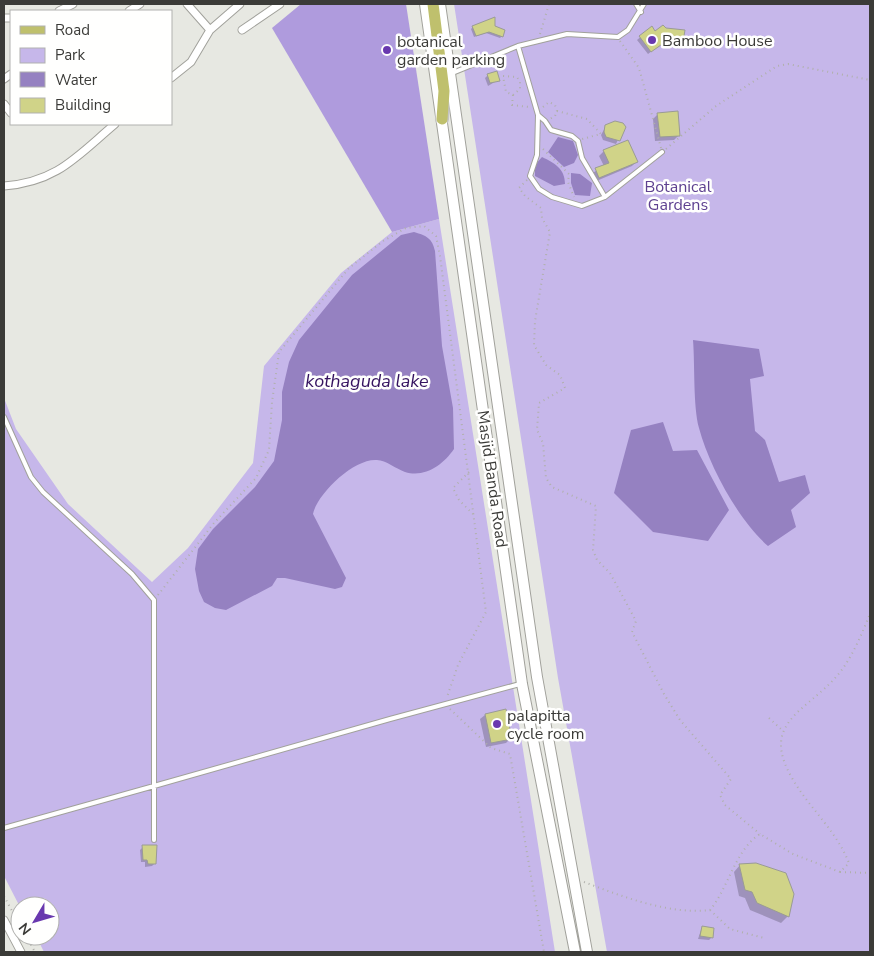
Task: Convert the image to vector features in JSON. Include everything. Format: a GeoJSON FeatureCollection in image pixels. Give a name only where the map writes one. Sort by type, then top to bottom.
{"type":"FeatureCollection","features":[{"type":"Feature","properties":{"kind":"main road","name":"Masjid Banda Road"},"geometry":{"type":"LineString","coordinates":[[425,4],[522,684],[575,952]]}},
{"type":"Feature","properties":{"kind":"main road"},"geometry":{"type":"LineString","coordinates":[[433,4],[444,91],[442,119]]}},
{"type":"Feature","properties":{"kind":"main road","name":"Masjid Banda Road"},"geometry":{"type":"LineString","coordinates":[[440,4],[537,677],[587,952]]}},
{"type":"Feature","properties":{"kind":"main road"},"geometry":{"type":"LineString","coordinates":[[571,933],[582,930]]}},
{"type":"Feature","properties":{"kind":"street"},"geometry":{"type":"LineString","coordinates":[[62,10],[73,4]]}},
{"type":"Feature","properties":{"kind":"street"},"geometry":{"type":"LineString","coordinates":[[187,4],[210,30]]}},
{"type":"Feature","properties":{"kind":"street"},"geometry":{"type":"LineString","coordinates":[[172,77],[191,62],[210,30],[240,4]]}},
{"type":"Feature","properties":{"kind":"street"},"geometry":{"type":"LineString","coordinates":[[242,30],[280,4]]}},
{"type":"Feature","properties":{"kind":"street"},"geometry":{"type":"LineString","coordinates":[[4,186],[23,184],[48,177],[62,168],[114,125]]}},
{"type":"Feature","properties":{"kind":"street"},"geometry":{"type":"LineString","coordinates":[[4,920],[21,952]]}},
{"type":"Feature","properties":{"kind":"lane"},"geometry":{"type":"LineString","coordinates":[[636,4],[641,12]]}},
{"type":"Feature","properties":{"kind":"lane"},"geometry":{"type":"LineString","coordinates":[[450,74],[518,46],[567,34],[618,37],[628,30],[641,12],[644,4]]}},
{"type":"Feature","properties":{"kind":"lane"},"geometry":{"type":"LineString","coordinates":[[518,46],[538,115],[537,155],[530,176],[538,189],[582,206],[605,197],[662,152]]}},
{"type":"Feature","properties":{"kind":"lane"},"geometry":{"type":"LineString","coordinates":[[538,115],[546,121],[551,130],[572,136],[578,141],[582,158],[605,197]]}},
{"type":"Feature","properties":{"kind":"lane"},"geometry":{"type":"LineString","coordinates":[[4,418],[31,477],[43,492],[132,574],[154,600],[154,840]]}},
{"type":"Feature","properties":{"kind":"lane"},"geometry":{"type":"LineString","coordinates":[[4,828],[522,684]]}},
{"type":"Feature","properties":{"kind":"path"},"geometry":{"type":"LineString","coordinates":[[538,41],[549,4]]}},
{"type":"Feature","properties":{"kind":"path"},"geometry":{"type":"LineString","coordinates":[[618,37],[639,68],[662,152],[716,106],[777,66],[788,64],[870,80]]}},
{"type":"Feature","properties":{"kind":"path"},"geometry":{"type":"LineString","coordinates":[[513,95],[506,92],[503,76],[517,77],[520,82],[520,89],[513,95],[512,104],[536,108]]}},
{"type":"Feature","properties":{"kind":"path"},"geometry":{"type":"LineString","coordinates":[[538,115],[544,104],[549,102],[555,105],[557,111],[555,116],[546,121]]}},
{"type":"Feature","properties":{"kind":"path"},"geometry":{"type":"LineString","coordinates":[[557,111],[587,119],[601,134],[578,141]]}},
{"type":"Feature","properties":{"kind":"path"},"geometry":{"type":"LineString","coordinates":[[537,144],[559,162],[569,174],[568,182],[577,205]]}},
{"type":"Feature","properties":{"kind":"path"},"geometry":{"type":"LineString","coordinates":[[530,176],[519,188],[525,196],[541,208],[542,218],[550,232],[535,321],[534,345],[546,365],[560,375],[565,388],[539,403],[537,430],[543,443],[546,478],[552,486],[596,506],[593,550],[631,609],[636,620],[632,632],[664,694],[680,720],[731,779],[720,795],[725,805],[760,834],[794,854],[840,872],[870,874]]}},
{"type":"Feature","properties":{"kind":"path"},"geometry":{"type":"LineString","coordinates":[[154,600],[214,523],[256,478],[269,450],[272,402],[280,352],[349,268],[383,241],[406,228],[424,226],[436,236],[469,472],[486,612],[458,666],[445,704],[491,748],[510,754],[544,952]]}},
{"type":"Feature","properties":{"kind":"path"},"geometry":{"type":"LineString","coordinates":[[469,472],[453,488],[459,500],[474,515]]}},
{"type":"Feature","properties":{"kind":"path"},"geometry":{"type":"LineString","coordinates":[[840,872],[849,863],[842,845],[791,778],[779,746],[782,730],[836,677],[852,654],[870,614]]}},
{"type":"Feature","properties":{"kind":"path"},"geometry":{"type":"LineString","coordinates":[[769,718],[782,730]]}},
{"type":"Feature","properties":{"kind":"path"},"geometry":{"type":"LineString","coordinates":[[572,877],[625,898],[696,912],[710,910],[720,898],[749,841],[760,834]]}},
{"type":"Feature","properties":{"kind":"path"},"geometry":{"type":"LineString","coordinates":[[4,896],[10,907]]}},
{"type":"Feature","properties":{"kind":"path"},"geometry":{"type":"LineString","coordinates":[[710,910],[730,930],[764,938]]}},
{"type":"Feature","properties":{"kind":"green space","name":"Botanical Gardens"},"geometry":{"type":"Polygon","coordinates":[[[454,4],[870,4],[870,952],[607,952],[558,678],[454,4]]]}},
{"type":"Feature","properties":{"kind":"green space"},"geometry":{"type":"Polygon","coordinates":[[[439,219],[555,952],[44,952],[41,946],[60,946],[60,896],[14,896],[4,876],[4,398],[16,429],[68,504],[152,582],[188,548],[253,463],[264,366],[341,273],[392,232],[439,219]]]}},
{"type":"Feature","properties":{"kind":"shaded area"},"geometry":{"type":"Polygon","coordinates":[[[301,4],[406,4],[439,219],[392,232],[272,28],[301,4]]]}},
{"type":"Feature","properties":{"kind":"water"},"geometry":{"type":"Polygon","coordinates":[[[558,137],[573,141],[578,155],[574,163],[564,167],[548,152],[558,137]]]}},
{"type":"Feature","properties":{"kind":"water"},"geometry":{"type":"Polygon","coordinates":[[[542,157],[561,170],[565,184],[554,186],[535,176],[535,165],[542,157]]]}},
{"type":"Feature","properties":{"kind":"water"},"geometry":{"type":"Polygon","coordinates":[[[571,173],[580,174],[592,183],[590,196],[575,195],[571,183],[571,173]]]}},
{"type":"Feature","properties":{"kind":"water","name":"kothaguda lake"},"geometry":{"type":"Polygon","coordinates":[[[414,232],[428,238],[435,251],[442,346],[453,408],[454,449],[439,465],[420,473],[405,472],[380,460],[368,461],[348,471],[321,497],[313,514],[346,578],[342,587],[335,589],[277,578],[272,586],[226,610],[215,608],[204,602],[199,591],[195,569],[198,549],[213,529],[255,487],[274,461],[282,420],[282,392],[289,362],[299,340],[352,275],[401,235],[414,232]]]}},
{"type":"Feature","properties":{"kind":"water"},"geometry":{"type":"Polygon","coordinates":[[[693,340],[759,349],[764,376],[750,379],[755,431],[765,440],[779,482],[805,475],[810,493],[791,510],[796,527],[768,546],[746,522],[726,492],[704,443],[697,419],[693,340]]]}},
{"type":"Feature","properties":{"kind":"water"},"geometry":{"type":"Polygon","coordinates":[[[663,422],[673,451],[697,450],[729,510],[708,541],[653,532],[614,493],[631,430],[663,422]]]}},
{"type":"Feature","properties":{"kind":"building"},"geometry":{"type":"Polygon","coordinates":[[[495,17],[495,26],[505,30],[503,37],[489,32],[476,36],[472,26],[495,17]]]}},
{"type":"Feature","properties":{"kind":"building"},"geometry":{"type":"Polygon","coordinates":[[[663,25],[666,28],[685,30],[683,42],[668,40],[651,52],[639,36],[652,26],[655,31],[663,25]]]}},
{"type":"Feature","properties":{"kind":"building"},"geometry":{"type":"Polygon","coordinates":[[[497,71],[500,81],[490,83],[487,74],[497,71]]]}},
{"type":"Feature","properties":{"kind":"building"},"geometry":{"type":"Polygon","coordinates":[[[678,111],[680,136],[660,137],[657,113],[678,111]]]}},
{"type":"Feature","properties":{"kind":"building"},"geometry":{"type":"Polygon","coordinates":[[[615,121],[623,123],[626,127],[620,141],[606,137],[604,132],[605,125],[615,121]]]}},
{"type":"Feature","properties":{"kind":"building"},"geometry":{"type":"Polygon","coordinates":[[[628,140],[638,162],[599,178],[595,168],[609,163],[603,150],[628,140]]]}},
{"type":"Feature","properties":{"kind":"building","name":"palapitta cycle room"},"geometry":{"type":"Polygon","coordinates":[[[506,709],[512,739],[491,743],[485,714],[506,709]]]}},
{"type":"Feature","properties":{"kind":"building"},"geometry":{"type":"Polygon","coordinates":[[[142,845],[157,845],[156,864],[148,864],[147,860],[143,860],[142,845]]]}},
{"type":"Feature","properties":{"kind":"building"},"geometry":{"type":"Polygon","coordinates":[[[756,863],[786,873],[794,894],[789,917],[757,903],[752,892],[745,890],[739,864],[756,863]]]}},
{"type":"Feature","properties":{"kind":"building"},"geometry":{"type":"Polygon","coordinates":[[[702,926],[714,928],[713,938],[700,936],[702,926]]]}},
{"type":"Feature","properties":{"kind":"place","name":"Bamboo House"},"geometry":{"type":"Point","coordinates":[652,40]}},
{"type":"Feature","properties":{"kind":"place","name":"botanical garden parking"},"geometry":{"type":"Point","coordinates":[387,50]}},
{"type":"Feature","properties":{"kind":"place","name":"palapitta cycle room"},"geometry":{"type":"Point","coordinates":[497,724]}}]}
